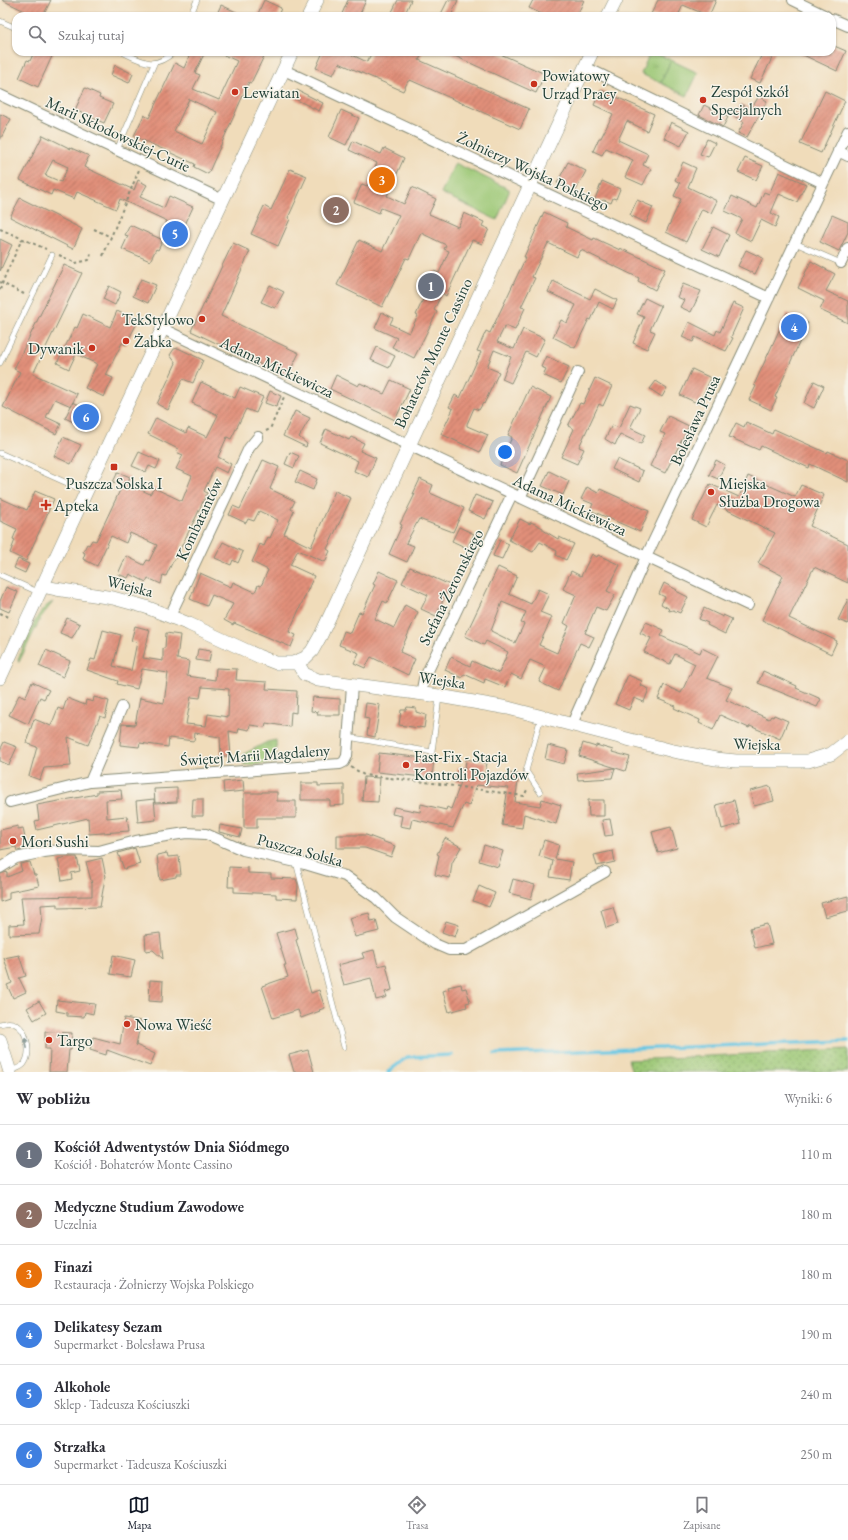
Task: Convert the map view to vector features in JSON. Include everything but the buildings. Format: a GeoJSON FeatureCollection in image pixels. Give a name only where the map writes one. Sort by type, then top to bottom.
{"type":"FeatureCollection","features":[{"type":"Feature","properties":{"kind":"street"},"geometry":{"type":"LineString","coordinates":[[311,12],[317,0]]}},
{"type":"Feature","properties":{"kind":"street"},"geometry":{"type":"LineString","coordinates":[[610,12],[616,0]]}},
{"type":"Feature","properties":{"kind":"street"},"geometry":{"type":"LineString","coordinates":[[793,0],[818,12]]}},
{"type":"Feature","properties":{"kind":"street"},"geometry":{"type":"LineString","coordinates":[[836,21],[848,26]]}},
{"type":"Feature","properties":{"kind":"street"},"geometry":{"type":"LineString","coordinates":[[0,678],[290,56]]}},
{"type":"Feature","properties":{"kind":"street","name":"Bohaterów Monte Cassino"},"geometry":{"type":"LineString","coordinates":[[297,662],[309,655],[318,639],[590,56]]}},
{"type":"Feature","properties":{"kind":"street"},"geometry":{"type":"LineString","coordinates":[[585,67],[823,182]]}},
{"type":"Feature","properties":{"kind":"street","name":"Żołnierzy Wojska Polskiego"},"geometry":{"type":"LineString","coordinates":[[284,70],[769,298]]}},
{"type":"Feature","properties":{"kind":"street","name":"Marii Skłodowskiej-Curie"},"geometry":{"type":"LineString","coordinates":[[0,95],[223,200]]}},
{"type":"Feature","properties":{"kind":"street","name":"Bolesława Prusa"},"geometry":{"type":"LineString","coordinates":[[572,724],[646,557],[823,182],[848,134]]}},
{"type":"Feature","properties":{"kind":"street"},"geometry":{"type":"LineString","coordinates":[[838,151],[848,156]]}},
{"type":"Feature","properties":{"kind":"street"},"geometry":{"type":"LineString","coordinates":[[841,263],[848,248]]}},
{"type":"Feature","properties":{"kind":"street","name":"Adama Mickiewicza"},"geometry":{"type":"LineString","coordinates":[[163,329],[748,605]]}},
{"type":"Feature","properties":{"kind":"street","name":"Stefana Żeromskiego"},"geometry":{"type":"LineString","coordinates":[[421,694],[425,676],[578,372]]}},
{"type":"Feature","properties":{"kind":"street","name":"Kombatantów"},"geometry":{"type":"LineString","coordinates":[[170,616],[249,448],[258,437]]}},
{"type":"Feature","properties":{"kind":"street","name":"Wiejska"},"geometry":{"type":"LineString","coordinates":[[41,589],[56,589],[124,601],[170,616],[273,662],[289,664],[297,662],[302,672],[310,678],[439,696],[496,706],[541,716],[680,753],[736,761],[808,761],[830,754],[848,741]]}},
{"type":"Feature","properties":{"kind":"street","name":"Świętej Marii Magdaleny"},"geometry":{"type":"LineString","coordinates":[[10,802],[90,782],[337,765],[344,762],[347,756],[352,685]]}},
{"type":"Feature","properties":{"kind":"street"},"geometry":{"type":"LineString","coordinates":[[90,782],[122,707]]}},
{"type":"Feature","properties":{"kind":"street","name":"Puszcza Solska"},"geometry":{"type":"LineString","coordinates":[[0,868],[16,858],[44,852],[60,850],[99,851],[136,841],[197,832],[206,834],[254,854],[296,862],[345,876],[376,898],[395,917],[435,944],[449,950],[466,950],[605,872]]}},
{"type":"Feature","properties":{"kind":"street"},"geometry":{"type":"LineString","coordinates":[[0,1040],[9,1072]]}},
{"type":"Feature","properties":{"kind":"lane"},"geometry":{"type":"LineString","coordinates":[[192,12],[197,0]]}},
{"type":"Feature","properties":{"kind":"lane"},"geometry":{"type":"LineString","coordinates":[[0,21],[12,26]]}},
{"type":"Feature","properties":{"kind":"lane"},"geometry":{"type":"LineString","coordinates":[[130,56],[154,64],[169,56]]}},
{"type":"Feature","properties":{"kind":"lane"},"geometry":{"type":"LineString","coordinates":[[117,150],[154,64]]}},
{"type":"Feature","properties":{"kind":"lane"},"geometry":{"type":"LineString","coordinates":[[795,243],[841,263]]}},
{"type":"Feature","properties":{"kind":"lane"},"geometry":{"type":"LineString","coordinates":[[0,363],[52,255]]}},
{"type":"Feature","properties":{"kind":"lane"},"geometry":{"type":"LineString","coordinates":[[0,453],[86,492]]}},
{"type":"Feature","properties":{"kind":"lane"},"geometry":{"type":"LineString","coordinates":[[0,575],[41,589]]}},
{"type":"Feature","properties":{"kind":"lane"},"geometry":{"type":"LineString","coordinates":[[348,737],[432,752],[439,696]]}},
{"type":"Feature","properties":{"kind":"lane"},"geometry":{"type":"LineString","coordinates":[[540,792],[526,771],[541,716]]}},
{"type":"Feature","properties":{"kind":"lane"},"geometry":{"type":"LineString","coordinates":[[296,862],[344,1047]]}},
{"type":"Feature","properties":{"kind":"lane"},"geometry":{"type":"LineString","coordinates":[[0,1024],[9,1022],[17,1024],[21,1028],[27,1043],[28,1052],[25,1063],[9,1072]]}},
{"type":"Feature","properties":{"kind":"path"},"geometry":{"type":"LineString","coordinates":[[103,256],[142,162]]}},
{"type":"Feature","properties":{"kind":"path"},"geometry":{"type":"LineString","coordinates":[[94,229],[111,237]]}},
{"type":"Feature","properties":{"kind":"path"},"geometry":{"type":"LineString","coordinates":[[0,290],[1,283],[22,239]]}},
{"type":"Feature","properties":{"kind":"path"},"geometry":{"type":"LineString","coordinates":[[1,283],[22,293],[30,301]]}},
{"type":"Feature","properties":{"kind":"path"},"geometry":{"type":"LineString","coordinates":[[258,437],[270,429],[287,388]]}},
{"type":"Feature","properties":{"kind":"path"},"geometry":{"type":"LineString","coordinates":[[0,613],[11,618]]}},
{"type":"Feature","properties":{"kind":"path"},"geometry":{"type":"LineString","coordinates":[[344,762],[364,775],[524,796],[532,780]]}},
{"type":"Feature","properties":{"kind":"green space"},"geometry":{"type":"Polygon","coordinates":[[[648,56],[662,56],[671,60],[661,83],[641,74],[648,56]]]}},
{"type":"Feature","properties":{"kind":"green space"},"geometry":{"type":"Polygon","coordinates":[[[671,60],[698,73],[687,96],[661,83],[671,60]]]}},
{"type":"Feature","properties":{"kind":"green space"},"geometry":{"type":"Polygon","coordinates":[[[455,163],[509,189],[497,220],[441,193],[455,163]]]}},
{"type":"Feature","properties":{"kind":"green space"},"geometry":{"type":"Polygon","coordinates":[[[53,602],[41,617],[19,662],[18,659],[36,619],[47,606],[53,602]]]}},
{"type":"Feature","properties":{"kind":"green space"},"geometry":{"type":"Polygon","coordinates":[[[276,740],[277,763],[244,765],[244,754],[267,742],[276,740]]]}},
{"type":"Feature","properties":{"kind":"green space"},"geometry":{"type":"Polygon","coordinates":[[[848,1049],[848,1072],[632,1072],[628,1060],[848,1049]]]}},
{"type":"Feature","properties":{"kind":"waterway"},"geometry":{"type":"LineString","coordinates":[[495,1054],[848,1041]]}},
{"type":"Feature","properties":{"kind":"waterway"},"geometry":{"type":"LineString","coordinates":[[388,1072],[407,1057],[452,1055]]}},
{"type":"Feature","properties":{"kind":"place","name":"Powiatowy Urząd Pracy"},"geometry":{"type":"Point","coordinates":[534,84]}},
{"type":"Feature","properties":{"kind":"place","name":"Lewiatan"},"geometry":{"type":"Point","coordinates":[235,92]}},
{"type":"Feature","properties":{"kind":"place","name":"Zespół Szkół Specjalnych"},"geometry":{"type":"Point","coordinates":[703,100]}},
{"type":"Feature","properties":{"kind":"place","name":"Finazi"},"geometry":{"type":"Point","coordinates":[382,180]}},
{"type":"Feature","properties":{"kind":"place","name":"Medyczne Studium Zawodowe"},"geometry":{"type":"Point","coordinates":[336,210]}},
{"type":"Feature","properties":{"kind":"place","name":"Alkohole"},"geometry":{"type":"Point","coordinates":[175,234]}},
{"type":"Feature","properties":{"kind":"place","name":"Kościół Adwentystów Dnia Siódmego"},"geometry":{"type":"Point","coordinates":[431,286]}},
{"type":"Feature","properties":{"kind":"place","name":"TekStylowo"},"geometry":{"type":"Point","coordinates":[202,319]}},
{"type":"Feature","properties":{"kind":"place","name":"Delikatesy Sezam"},"geometry":{"type":"Point","coordinates":[794,327]}},
{"type":"Feature","properties":{"kind":"place","name":"Żabka"},"geometry":{"type":"Point","coordinates":[126,341]}},
{"type":"Feature","properties":{"kind":"place","name":"Dywanik"},"geometry":{"type":"Point","coordinates":[92,348]}},
{"type":"Feature","properties":{"kind":"place","name":"Strzałka"},"geometry":{"type":"Point","coordinates":[86,417]}},
{"type":"Feature","properties":{"kind":"place","name":"Puszcza Solska I"},"geometry":{"type":"Point","coordinates":[114,467]}},
{"type":"Feature","properties":{"kind":"place","name":"Miejska Służba Drogowa"},"geometry":{"type":"Point","coordinates":[711,492]}},
{"type":"Feature","properties":{"kind":"place","name":"Apteka"},"geometry":{"type":"Point","coordinates":[46,505]}},
{"type":"Feature","properties":{"kind":"place","name":"Fast-Fix - Stacja Kontroli Pojazdów"},"geometry":{"type":"Point","coordinates":[406,765]}},
{"type":"Feature","properties":{"kind":"place","name":"Mori Sushi"},"geometry":{"type":"Point","coordinates":[13,841]}},
{"type":"Feature","properties":{"kind":"place","name":"Nowa Wieść"},"geometry":{"type":"Point","coordinates":[127,1024]}},
{"type":"Feature","properties":{"kind":"place","name":"Targo"},"geometry":{"type":"Point","coordinates":[49,1040]}}]}
